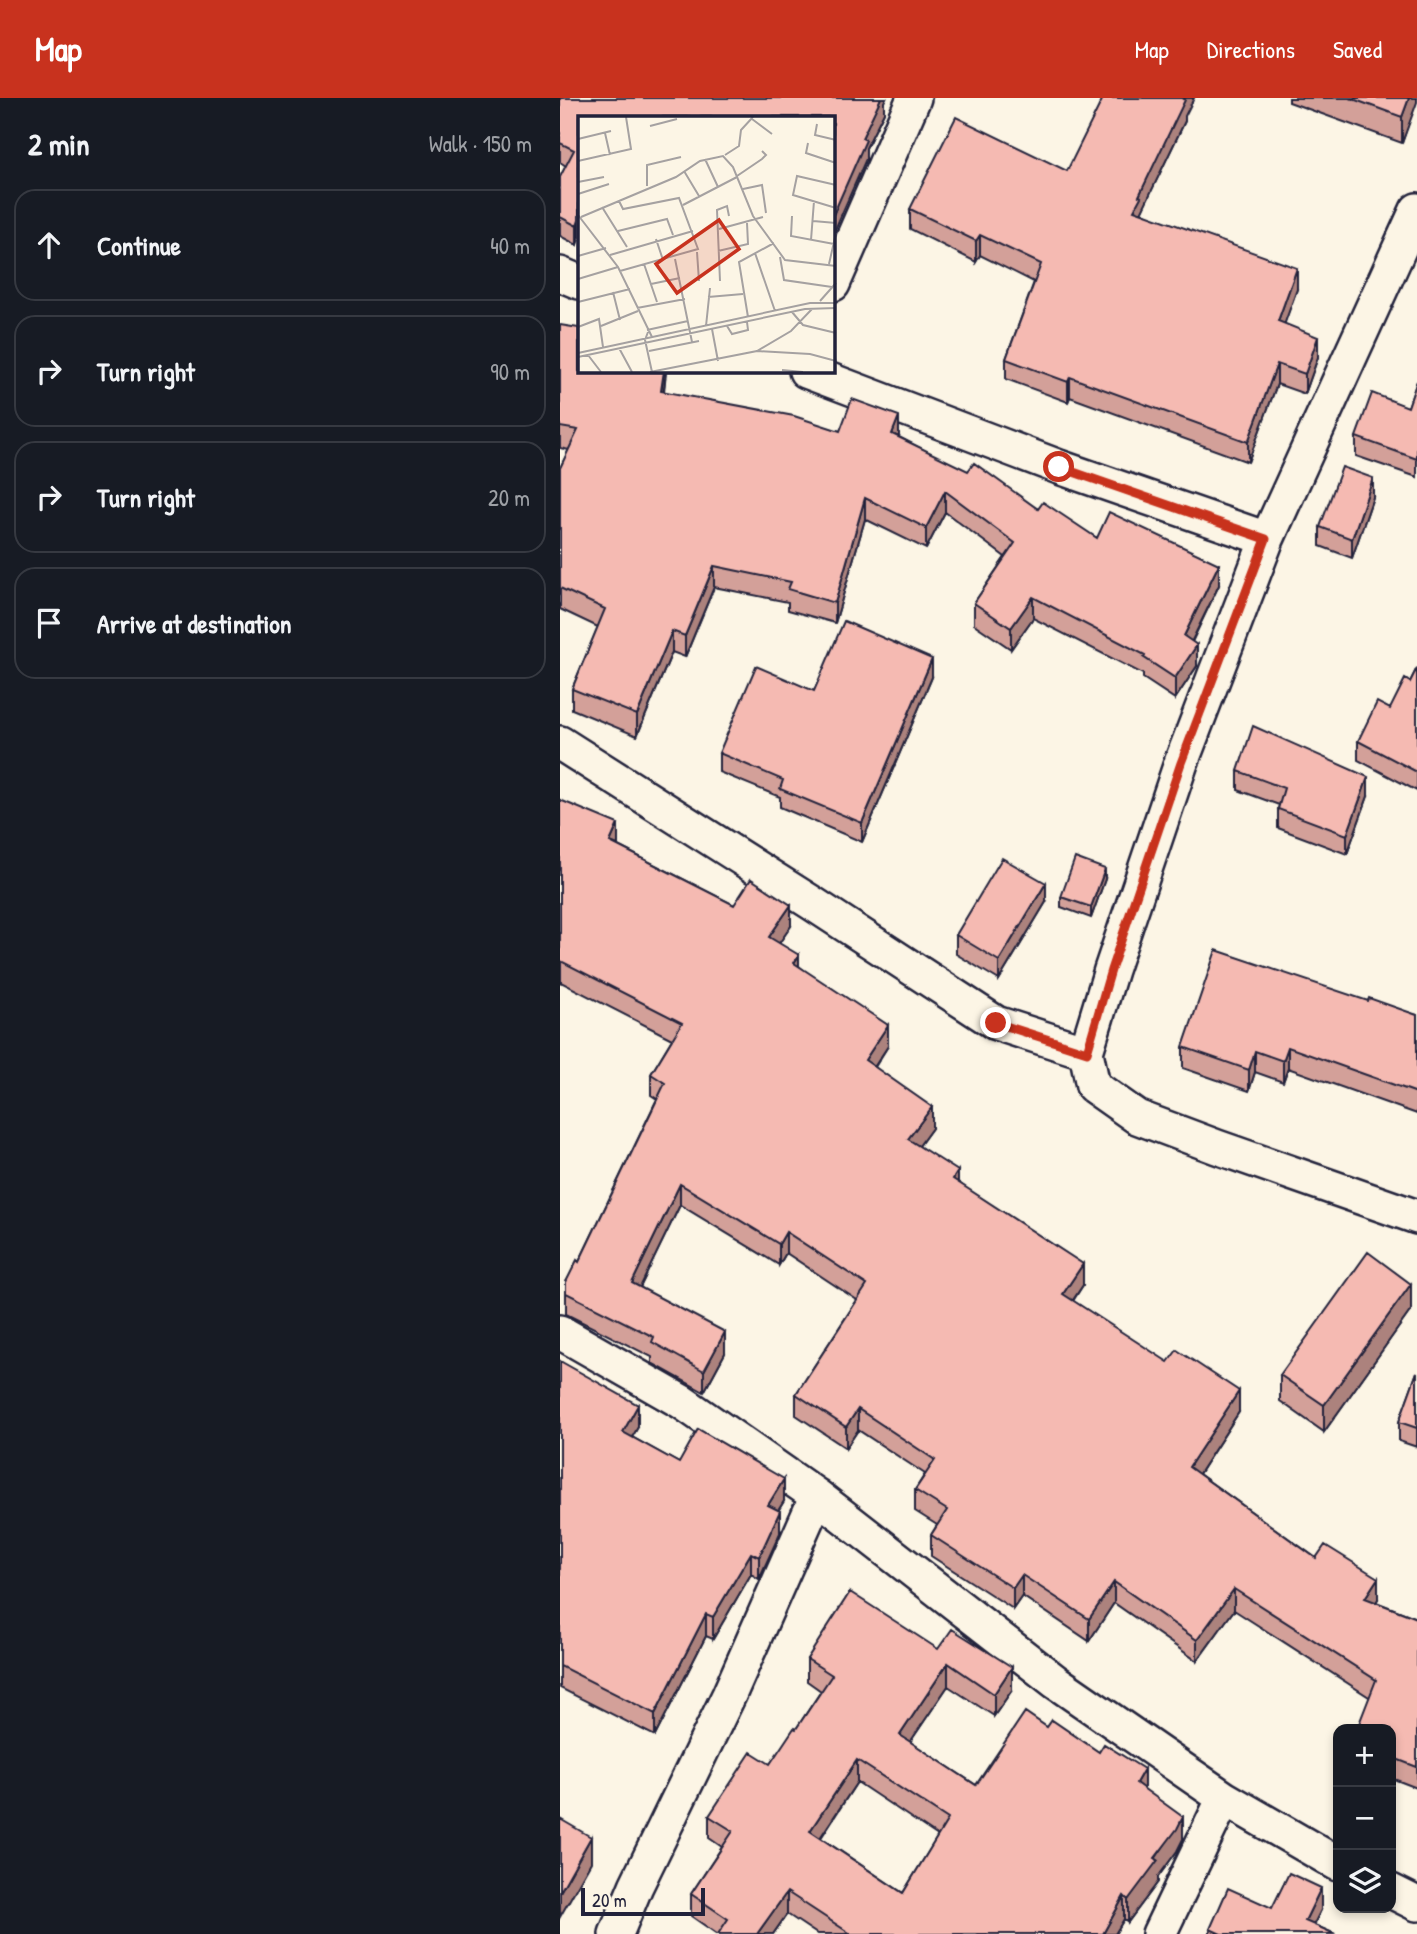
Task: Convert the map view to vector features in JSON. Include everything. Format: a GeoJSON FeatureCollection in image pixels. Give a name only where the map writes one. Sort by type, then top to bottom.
{"type":"FeatureCollection","features":[{"type":"Feature","properties":{"kind":"street"},"geometry":{"type":"LineString","coordinates":[[835,279],[914,98]]}},
{"type":"Feature","properties":{"kind":"street"},"geometry":{"type":"LineString","coordinates":[[1417,210],[1266,539],[1181,763],[1111,970],[1087,1052],[1093,1086],[1137,1117],[1417,1217]]}},
{"type":"Feature","properties":{"kind":"street"},"geometry":{"type":"LineString","coordinates":[[1384,281],[1417,267]]}},
{"type":"Feature","properties":{"kind":"street"},"geometry":{"type":"LineString","coordinates":[[560,274],[578,282]]}},
{"type":"Feature","properties":{"kind":"street"},"geometry":{"type":"LineString","coordinates":[[811,373],[1059,467],[1266,539]]}},
{"type":"Feature","properties":{"kind":"street"},"geometry":{"type":"LineString","coordinates":[[560,743],[996,1023],[1087,1052]]}},
{"type":"Feature","properties":{"kind":"street"},"geometry":{"type":"LineString","coordinates":[[560,1332],[682,1402],[817,1496],[1055,1682],[1224,1798],[1333,1861]]}},
{"type":"Feature","properties":{"kind":"street"},"geometry":{"type":"LineString","coordinates":[[616,1934],[636,1886],[729,1695],[817,1496]]}},
{"type":"Feature","properties":{"kind":"street"},"geometry":{"type":"LineString","coordinates":[[1159,1934],[1224,1798]]}},
{"type":"Feature","properties":{"kind":"street"},"geometry":{"type":"LineString","coordinates":[[1396,1894],[1417,1904]]}},
{"type":"Feature","properties":{"kind":"building"},"geometry":{"type":"Polygon","coordinates":[[[560,98],[881,98],[862,138],[866,140],[835,210],[835,116],[578,116],[577,226],[560,217],[560,177],[574,150],[560,143],[560,98]]]}},
{"type":"Feature","properties":{"kind":"building"},"geometry":{"type":"Polygon","coordinates":[[[1103,98],[1185,100],[1134,210],[1297,268],[1278,321],[1318,337],[1305,374],[1277,364],[1248,442],[1070,377],[1068,382],[1006,359],[1041,264],[980,235],[976,241],[910,209],[956,117],[1067,171],[1103,98]]]}},
{"type":"Feature","properties":{"kind":"building"},"geometry":{"type":"Polygon","coordinates":[[[1350,98],[1409,98],[1402,117],[1350,98]]]}},
{"type":"Feature","properties":{"kind":"building"},"geometry":{"type":"Polygon","coordinates":[[[560,325],[578,328],[578,373],[664,373],[661,391],[794,416],[840,431],[852,399],[899,416],[892,434],[968,471],[974,463],[1038,509],[1043,502],[1097,538],[1109,512],[1219,564],[1184,636],[1197,645],[1175,678],[1143,657],[1145,655],[1033,597],[1011,628],[974,603],[1015,543],[945,491],[926,528],[865,498],[835,603],[788,589],[791,582],[714,566],[685,636],[672,631],[637,715],[572,689],[605,609],[560,588],[560,468],[578,430],[560,427],[560,325]]]}},
{"type":"Feature","properties":{"kind":"building"},"geometry":{"type":"Polygon","coordinates":[[[1417,381],[1417,459],[1356,437],[1372,393],[1408,407],[1417,381]]]}},
{"type":"Feature","properties":{"kind":"building"},"geometry":{"type":"Polygon","coordinates":[[[1342,467],[1373,478],[1352,539],[1320,527],[1342,467]]]}},
{"type":"Feature","properties":{"kind":"building"},"geometry":{"type":"Polygon","coordinates":[[[844,621],[932,659],[862,823],[780,789],[783,780],[719,753],[756,666],[814,691],[844,621]]]}},
{"type":"Feature","properties":{"kind":"building"},"geometry":{"type":"Polygon","coordinates":[[[1417,668],[1417,772],[1358,741],[1377,702],[1390,709],[1405,679],[1410,682],[1417,668]]]}},
{"type":"Feature","properties":{"kind":"building"},"geometry":{"type":"Polygon","coordinates":[[[1253,726],[1368,777],[1347,835],[1278,809],[1284,788],[1238,771],[1253,726]]]}},
{"type":"Feature","properties":{"kind":"building"},"geometry":{"type":"Polygon","coordinates":[[[560,800],[618,824],[610,842],[734,905],[751,879],[791,905],[769,937],[799,955],[794,963],[888,1025],[865,1060],[932,1107],[908,1139],[958,1171],[953,1179],[1083,1264],[1063,1294],[1168,1362],[1177,1350],[1239,1391],[1189,1467],[1316,1558],[1325,1545],[1378,1578],[1365,1598],[1417,1618],[1417,1767],[1396,1759],[1396,1724],[1359,1724],[1376,1680],[1234,1589],[1197,1640],[1114,1582],[1089,1619],[1022,1575],[1013,1588],[931,1535],[947,1510],[915,1490],[935,1460],[858,1409],[846,1427],[796,1394],[867,1285],[786,1232],[779,1244],[680,1184],[632,1283],[725,1332],[704,1371],[652,1342],[654,1337],[566,1293],[566,1282],[577,1260],[579,1262],[665,1083],[651,1074],[682,1023],[561,961],[560,963],[560,800]]]}},
{"type":"Feature","properties":{"kind":"building"},"geometry":{"type":"Polygon","coordinates":[[[1002,858],[1046,883],[999,961],[956,935],[1002,858]]]}},
{"type":"Feature","properties":{"kind":"building"},"geometry":{"type":"Polygon","coordinates":[[[1075,858],[1105,869],[1091,907],[1061,897],[1075,858]]]}},
{"type":"Feature","properties":{"kind":"building"},"geometry":{"type":"Polygon","coordinates":[[[1216,950],[1417,1015],[1417,1093],[1288,1047],[1283,1061],[1255,1051],[1249,1070],[1183,1047],[1216,950]]]}},
{"type":"Feature","properties":{"kind":"building"},"geometry":{"type":"Polygon","coordinates":[[[1368,1252],[1411,1284],[1324,1405],[1280,1375],[1368,1252]]]}},
{"type":"Feature","properties":{"kind":"building"},"geometry":{"type":"Polygon","coordinates":[[[560,1361],[638,1405],[623,1432],[679,1463],[698,1429],[784,1479],[768,1505],[780,1511],[759,1557],[751,1553],[713,1617],[706,1614],[655,1714],[560,1666],[560,1361]]]}},
{"type":"Feature","properties":{"kind":"building"},"geometry":{"type":"Polygon","coordinates":[[[1417,1372],[1417,1428],[1399,1422],[1417,1372]]]}},
{"type":"Feature","properties":{"kind":"building"},"geometry":{"type":"Polygon","coordinates":[[[850,1592],[938,1649],[952,1629],[1012,1667],[994,1694],[948,1663],[900,1735],[976,1785],[1025,1712],[1047,1727],[1052,1720],[1099,1752],[1104,1744],[1144,1769],[1136,1783],[1183,1817],[1155,1858],[1158,1860],[1128,1900],[1124,1896],[1103,1934],[851,1934],[787,1892],[757,1934],[718,1934],[728,1919],[691,1894],[733,1831],[709,1816],[751,1752],[770,1764],[832,1675],[807,1659],[850,1592]],[[857,1760],[810,1831],[903,1893],[948,1819],[857,1760]]]}},
{"type":"Feature","properties":{"kind":"building"},"geometry":{"type":"Polygon","coordinates":[[[560,1819],[591,1837],[560,1892],[560,1819]]]}},
{"type":"Feature","properties":{"kind":"building"},"geometry":{"type":"Polygon","coordinates":[[[1289,1873],[1321,1888],[1305,1921],[1335,1934],[1221,1934],[1210,1929],[1228,1888],[1272,1908],[1289,1873]]]}},
{"type":"Feature","properties":{"kind":"route"},"geometry":{"type":"LineString","coordinates":[[996,1023],[1087,1052],[1111,970],[1181,763],[1266,539],[1059,467]]}}]}
